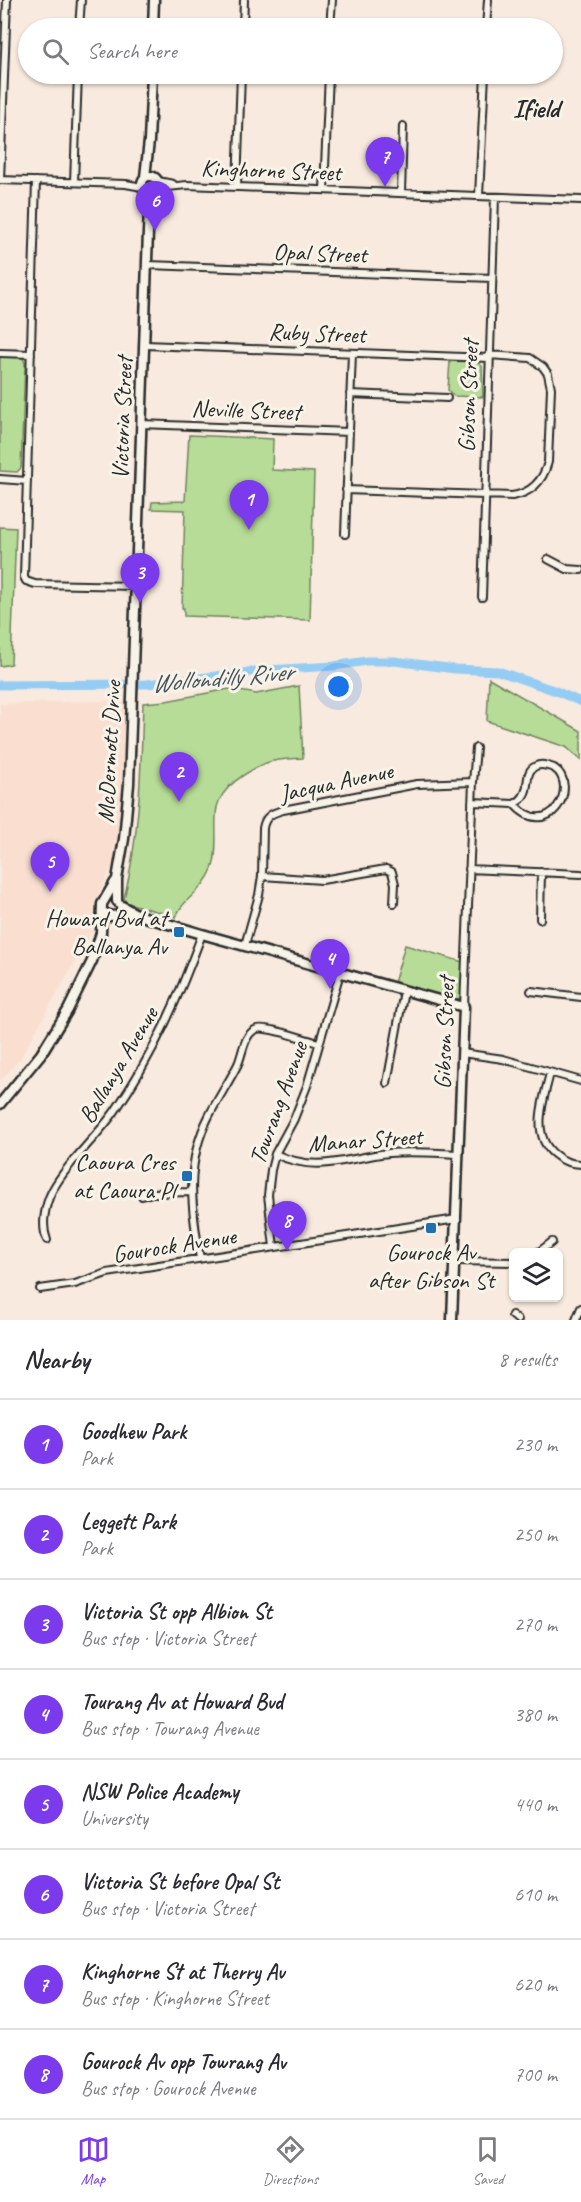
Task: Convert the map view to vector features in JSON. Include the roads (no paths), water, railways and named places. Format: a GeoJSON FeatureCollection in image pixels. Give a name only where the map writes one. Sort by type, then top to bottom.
{"type":"FeatureCollection","features":[{"type":"Feature","properties":{"kind":"main road"},"geometry":{"type":"LineString","coordinates":[[153,18],[154,0]]}},
{"type":"Feature","properties":{"kind":"main road","name":"Victoria Street"},"geometry":{"type":"LineString","coordinates":[[135,627],[148,265],[152,84]]}},
{"type":"Feature","properties":{"kind":"main road","name":"McDermott Drive"},"geometry":{"type":"LineString","coordinates":[[118,903],[117,879],[124,839],[129,784],[135,627]]}},
{"type":"Feature","properties":{"kind":"main road","name":"McDermott Drive"},"geometry":{"type":"LineString","coordinates":[[107,899],[117,879]]}},
{"type":"Feature","properties":{"kind":"main road"},"geometry":{"type":"LineString","coordinates":[[102,933],[102,904],[111,898],[138,915],[465,1007]]}},
{"type":"Feature","properties":{"kind":"main road"},"geometry":{"type":"LineString","coordinates":[[0,1104],[41,1054],[68,1010],[92,961],[102,933],[119,911],[118,903]]}},
{"type":"Feature","properties":{"kind":"main road"},"geometry":{"type":"LineString","coordinates":[[103,912],[114,916],[138,915]]}},
{"type":"Feature","properties":{"kind":"main road","name":"Gibson Street"},"geometry":{"type":"LineString","coordinates":[[452,1320],[465,1007]]}},
{"type":"Feature","properties":{"kind":"street"},"geometry":{"type":"LineString","coordinates":[[0,180],[1,107],[7,0]]}},
{"type":"Feature","properties":{"kind":"street"},"geometry":{"type":"LineString","coordinates":[[80,18],[81,0]]}},
{"type":"Feature","properties":{"kind":"street"},"geometry":{"type":"LineString","coordinates":[[243,18],[244,0]]}},
{"type":"Feature","properties":{"kind":"street"},"geometry":{"type":"LineString","coordinates":[[331,18],[332,0]]}},
{"type":"Feature","properties":{"kind":"street"},"geometry":{"type":"LineString","coordinates":[[487,18],[488,0]]}},
{"type":"Feature","properties":{"kind":"street"},"geometry":{"type":"LineString","coordinates":[[74,182],[78,84]]}},
{"type":"Feature","properties":{"kind":"street"},"geometry":{"type":"LineString","coordinates":[[237,187],[241,84]]}},
{"type":"Feature","properties":{"kind":"street"},"geometry":{"type":"LineString","coordinates":[[324,190],[329,84]]}},
{"type":"Feature","properties":{"kind":"street"},"geometry":{"type":"LineString","coordinates":[[479,196],[484,84]]}},
{"type":"Feature","properties":{"kind":"street"},"geometry":{"type":"LineString","coordinates":[[401,193],[403,126]]}},
{"type":"Feature","properties":{"kind":"street","name":"Kinghorne Street"},"geometry":{"type":"LineString","coordinates":[[0,180],[581,200]]}},
{"type":"Feature","properties":{"kind":"street"},"geometry":{"type":"LineString","coordinates":[[36,181],[24,572],[26,581],[34,584],[136,586]]}},
{"type":"Feature","properties":{"kind":"street","name":"Gibson Street"},"geometry":{"type":"LineString","coordinates":[[482,597],[495,197]]}},
{"type":"Feature","properties":{"kind":"street","name":"Opal Street"},"geometry":{"type":"LineString","coordinates":[[148,265],[492,278]]}},
{"type":"Feature","properties":{"kind":"street","name":"Ruby Street"},"geometry":{"type":"LineString","coordinates":[[145,345],[525,357],[543,366],[550,383],[548,462],[539,481],[527,491],[517,495],[484,495]]}},
{"type":"Feature","properties":{"kind":"street"},"geometry":{"type":"LineString","coordinates":[[345,534],[352,352]]}},
{"type":"Feature","properties":{"kind":"street"},"geometry":{"type":"LineString","coordinates":[[0,353],[31,354]]}},
{"type":"Feature","properties":{"kind":"street"},"geometry":{"type":"LineString","coordinates":[[350,394],[447,398]]}},
{"type":"Feature","properties":{"kind":"street","name":"Neville Street"},"geometry":{"type":"LineString","coordinates":[[141,424],[349,432]]}},
{"type":"Feature","properties":{"kind":"street"},"geometry":{"type":"LineString","coordinates":[[0,479],[27,481]]}},
{"type":"Feature","properties":{"kind":"street"},"geometry":{"type":"LineString","coordinates":[[346,490],[484,495]]}},
{"type":"Feature","properties":{"kind":"street"},"geometry":{"type":"LineString","coordinates":[[548,559],[567,568],[581,570]]}},
{"type":"Feature","properties":{"kind":"street","name":"Gibson Street"},"geometry":{"type":"LineString","coordinates":[[465,1007],[469,869],[476,748]]}},
{"type":"Feature","properties":{"kind":"street"},"geometry":{"type":"LineString","coordinates":[[514,804],[524,795],[529,772],[536,766],[544,765],[560,771],[571,782]]}},
{"type":"Feature","properties":{"kind":"street","name":"Jacqua Avenue"},"geometry":{"type":"LineString","coordinates":[[245,945],[257,905],[262,876],[264,821],[274,812],[417,784],[473,782]]}},
{"type":"Feature","properties":{"kind":"street"},"geometry":{"type":"LineString","coordinates":[[472,802],[514,804],[524,814],[538,818],[553,815],[568,802]]}},
{"type":"Feature","properties":{"kind":"street"},"geometry":{"type":"LineString","coordinates":[[262,876],[322,880],[386,869],[392,872],[394,877],[394,903]]}},
{"type":"Feature","properties":{"kind":"street"},"geometry":{"type":"LineString","coordinates":[[469,869],[581,874]]}},
{"type":"Feature","properties":{"kind":"street"},"geometry":{"type":"LineString","coordinates":[[540,919],[541,872]]}},
{"type":"Feature","properties":{"kind":"street","name":"Ballanya Avenue"},"geometry":{"type":"LineString","coordinates":[[47,1240],[44,1219],[52,1192],[107,1122],[139,1074],[170,1015],[202,934]]}},
{"type":"Feature","properties":{"kind":"street","name":"Towrang Avenue"},"geometry":{"type":"LineString","coordinates":[[274,1247],[268,1195],[275,1154],[301,1102],[340,972]]}},
{"type":"Feature","properties":{"kind":"street"},"geometry":{"type":"LineString","coordinates":[[387,1083],[404,991]]}},
{"type":"Feature","properties":{"kind":"street"},"geometry":{"type":"LineString","coordinates":[[531,991],[581,997]]}},
{"type":"Feature","properties":{"kind":"street"},"geometry":{"type":"LineString","coordinates":[[200,1259],[191,1192],[194,1162],[202,1131],[238,1065],[247,1037],[255,1029],[267,1029],[319,1043]]}},
{"type":"Feature","properties":{"kind":"street"},"geometry":{"type":"LineString","coordinates":[[462,1053],[503,1059],[581,1081]]}},
{"type":"Feature","properties":{"kind":"street"},"geometry":{"type":"LineString","coordinates":[[550,1073],[540,1121],[542,1135],[555,1155],[569,1163],[581,1164]]}},
{"type":"Feature","properties":{"kind":"street","name":"Manar Street"},"geometry":{"type":"LineString","coordinates":[[275,1154],[292,1162],[314,1165],[389,1153],[459,1154]]}},
{"type":"Feature","properties":{"kind":"street"},"geometry":{"type":"LineString","coordinates":[[142,1196],[152,1193],[191,1192]]}},
{"type":"Feature","properties":{"kind":"street","name":"Gourock Avenue"},"geometry":{"type":"LineString","coordinates":[[40,1289],[75,1284],[107,1273],[457,1219]]}},
{"type":"Feature","properties":{"kind":"street"},"geometry":{"type":"LineString","coordinates":[[544,1248],[552,1242]]}},
{"type":"Feature","properties":{"kind":"street"},"geometry":{"type":"LineString","coordinates":[[455,1261],[509,1262]]}},
{"type":"Feature","properties":{"kind":"street"},"geometry":{"type":"LineString","coordinates":[[576,1320],[581,1308]]}},
{"type":"Feature","properties":{"kind":"street"},"geometry":{"type":"LineString","coordinates":[[512,1315],[518,1320]]}},
{"type":"Feature","properties":{"kind":"waterway","name":"Wollondilly River"},"geometry":{"type":"LineString","coordinates":[[0,685],[147,684],[268,670],[334,666],[367,661],[394,661],[455,669],[498,671],[581,702]]}},
{"type":"Feature","properties":{"kind":"place","name":"Kinghorne St at Therry Av"},"geometry":{"type":"Point","coordinates":[385,187]}},
{"type":"Feature","properties":{"kind":"place","name":"Victoria St before Opal St"},"geometry":{"type":"Point","coordinates":[155,231]}},
{"type":"Feature","properties":{"kind":"place","name":"Goodhew Park"},"geometry":{"type":"Point","coordinates":[249,530]}},
{"type":"Feature","properties":{"kind":"place","name":"Victoria St opp Albion St"},"geometry":{"type":"Point","coordinates":[140,603]}},
{"type":"Feature","properties":{"kind":"place","name":"Leggett Park"},"geometry":{"type":"Point","coordinates":[179,802]}},
{"type":"Feature","properties":{"kind":"place","name":"NSW Police Academy"},"geometry":{"type":"Point","coordinates":[50,892]}},
{"type":"Feature","properties":{"kind":"place","name":"Howard Bvd at Ballanya Av"},"geometry":{"type":"Point","coordinates":[179,932]}},
{"type":"Feature","properties":{"kind":"place","name":"Tourang Av at Howard Bvd"},"geometry":{"type":"Point","coordinates":[330,989]}},
{"type":"Feature","properties":{"kind":"place","name":"Caoura Cres at Caoura Pl"},"geometry":{"type":"Point","coordinates":[187,1176]}},
{"type":"Feature","properties":{"kind":"place","name":"Gourock Av after Gibson St"},"geometry":{"type":"Point","coordinates":[431,1228]}},
{"type":"Feature","properties":{"kind":"place","name":"Gourock Av opp Towrang Av"},"geometry":{"type":"Point","coordinates":[287,1251]}},
{"type":"Feature","properties":{"kind":"district","name":"Ifield"},"geometry":{"type":"Point","coordinates":[536,108]}}]}
